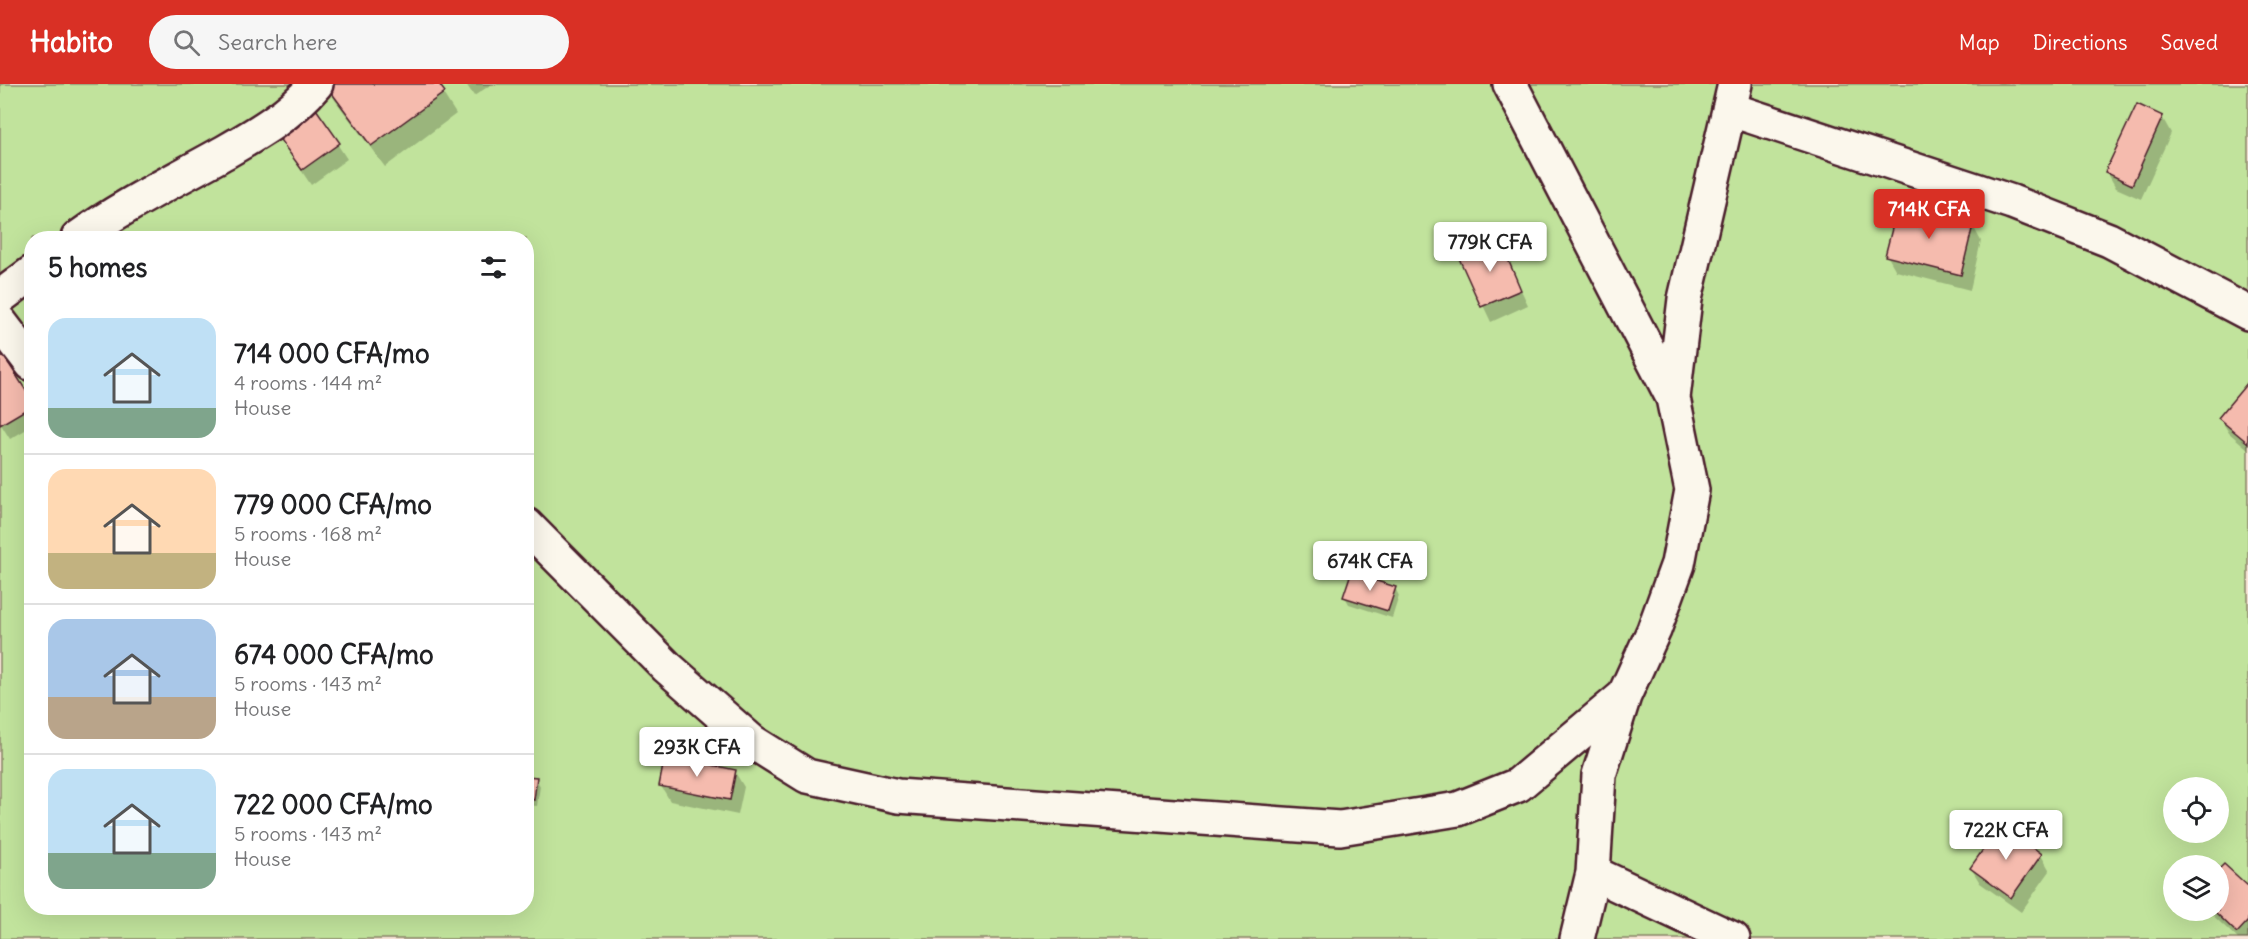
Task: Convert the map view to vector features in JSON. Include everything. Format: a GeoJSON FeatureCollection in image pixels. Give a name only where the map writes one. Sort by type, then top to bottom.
{"type":"FeatureCollection","features":[{"type":"Feature","properties":{"kind":"street"},"geometry":{"type":"LineString","coordinates":[[89,231],[270,126],[306,96],[316,84]]}},
{"type":"Feature","properties":{"kind":"street"},"geometry":{"type":"LineString","coordinates":[[1510,84],[1673,398],[1692,490],[1678,564],[1654,630],[1624,696],[1599,774],[1593,873],[1577,939]]}},
{"type":"Feature","properties":{"kind":"street"},"geometry":{"type":"LineString","coordinates":[[1673,398],[1685,299],[1732,97],[2109,240],[2248,313]]}},
{"type":"Feature","properties":{"kind":"street"},"geometry":{"type":"LineString","coordinates":[[0,297],[24,279]]}},
{"type":"Feature","properties":{"kind":"street"},"geometry":{"type":"LineString","coordinates":[[0,322],[24,354]]}},
{"type":"Feature","properties":{"kind":"street"},"geometry":{"type":"LineString","coordinates":[[534,533],[667,667],[751,741],[807,776],[898,796],[1340,828],[1458,809],[1518,785],[1624,696]]}},
{"type":"Feature","properties":{"kind":"street"},"geometry":{"type":"LineString","coordinates":[[1593,873],[1733,939]]}},
{"type":"Feature","properties":{"kind":"green space"},"geometry":{"type":"Polygon","coordinates":[[[0,84],[2248,84],[2248,939],[0,939],[0,84]]]}},
{"type":"Feature","properties":{"kind":"building"},"geometry":{"type":"Polygon","coordinates":[[[325,84],[439,84],[445,92],[371,146],[325,84]]]}},
{"type":"Feature","properties":{"kind":"building"},"geometry":{"type":"Polygon","coordinates":[[[309,99],[340,143],[302,170],[270,126],[309,99]]]}},
{"type":"Feature","properties":{"kind":"building"},"geometry":{"type":"Polygon","coordinates":[[[2137,104],[2163,116],[2132,185],[2105,172],[2137,104]]]}},
{"type":"Feature","properties":{"kind":"building"},"geometry":{"type":"Polygon","coordinates":[[[1898,205],[1973,225],[1961,275],[1885,256],[1898,205]]]}},
{"type":"Feature","properties":{"kind":"building"},"geometry":{"type":"Polygon","coordinates":[[[1499,238],[1521,290],[1481,307],[1458,256],[1499,238]]]}},
{"type":"Feature","properties":{"kind":"building"},"geometry":{"type":"Polygon","coordinates":[[[4,356],[24,387],[24,411],[0,425],[0,358],[4,356]]]}},
{"type":"Feature","properties":{"kind":"building"},"geometry":{"type":"Polygon","coordinates":[[[2248,382],[2248,443],[2218,418],[2248,382]]]}},
{"type":"Feature","properties":{"kind":"building"},"geometry":{"type":"Polygon","coordinates":[[[1351,573],[1396,587],[1388,611],[1343,597],[1351,573]]]}},
{"type":"Feature","properties":{"kind":"building"},"geometry":{"type":"Polygon","coordinates":[[[665,755],[736,770],[730,800],[659,786],[665,755]]]}},
{"type":"Feature","properties":{"kind":"building"},"geometry":{"type":"Polygon","coordinates":[[[534,777],[537,777],[534,800],[534,777]]]}},
{"type":"Feature","properties":{"kind":"building"},"geometry":{"type":"Polygon","coordinates":[[[2001,824],[2042,854],[2011,898],[1970,868],[2001,824]]]}},
{"type":"Feature","properties":{"kind":"building"},"geometry":{"type":"Polygon","coordinates":[[[2229,869],[2248,886],[2248,921],[2237,933],[2224,921],[2229,921],[2229,869]]]}}]}
